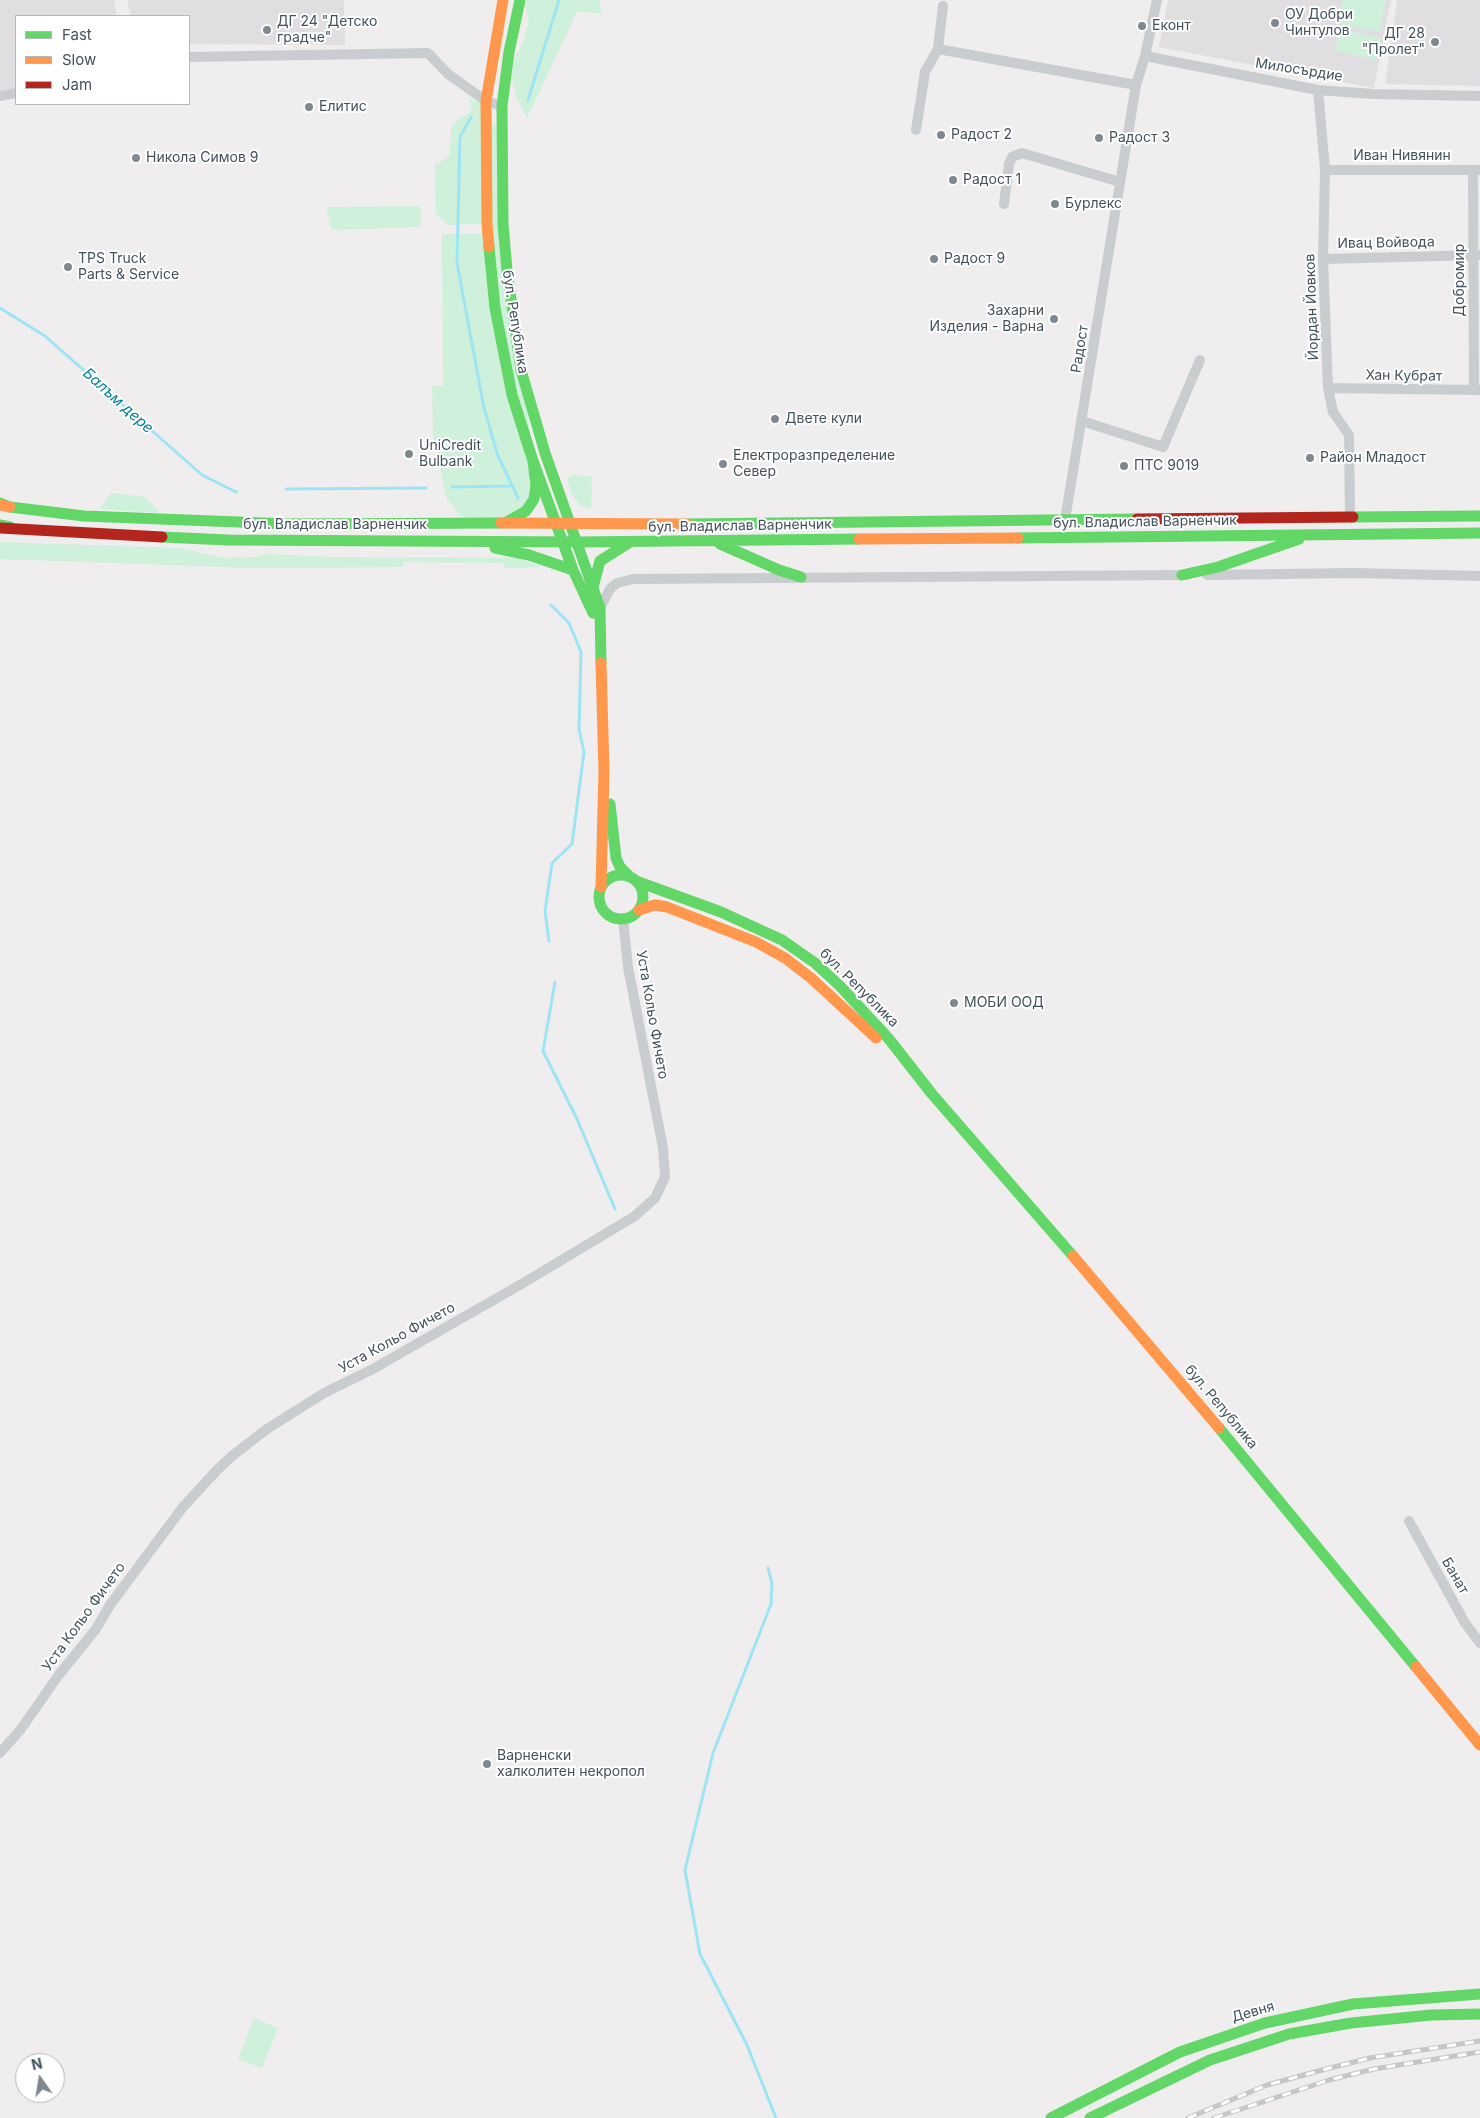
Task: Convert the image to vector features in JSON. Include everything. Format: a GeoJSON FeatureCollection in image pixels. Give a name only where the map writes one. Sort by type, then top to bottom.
{"type":"FeatureCollection","features":[{"type":"Feature","properties":{"kind":"main road","name":"бул. Република"},"geometry":{"type":"LineString","coordinates":[[503,0],[486,100],[487,224],[495,308],[512,395],[533,461],[555,525],[601,633]]}},
{"type":"Feature","properties":{"kind":"main road","name":"бул. Република"},"geometry":{"type":"LineString","coordinates":[[520,0],[508,56],[502,106],[503,224],[507,270],[521,370],[545,453],[600,608],[604,771],[601,887],[598,900],[600,907],[609,916],[623,919],[629,918],[639,910],[655,905],[667,907],[756,942],[784,958],[811,978],[932,1094]]}},
{"type":"Feature","properties":{"kind":"main road"},"geometry":{"type":"LineString","coordinates":[[504,523],[526,511],[534,499],[536,486],[533,461]]}},
{"type":"Feature","properties":{"kind":"main road","name":"бул. Владислав Варненчик"},"geometry":{"type":"LineString","coordinates":[[3,505],[84,516],[289,524],[504,523],[571,525],[1480,516]]}},
{"type":"Feature","properties":{"kind":"main road","name":"бул. Владислав Варненчик"},"geometry":{"type":"LineString","coordinates":[[3,527],[70,533],[228,540],[562,542],[1480,533]]}},
{"type":"Feature","properties":{"kind":"main road"},"geometry":{"type":"LineString","coordinates":[[1464,533],[1480,542]]}},
{"type":"Feature","properties":{"kind":"main road"},"geometry":{"type":"LineString","coordinates":[[1182,575],[1218,567],[1310,535]]}},
{"type":"Feature","properties":{"kind":"main road"},"geometry":{"type":"LineString","coordinates":[[458,541],[529,555],[573,570]]}},
{"type":"Feature","properties":{"kind":"main road"},"geometry":{"type":"LineString","coordinates":[[713,541],[779,570],[801,577]]}},
{"type":"Feature","properties":{"kind":"main road"},"geometry":{"type":"LineString","coordinates":[[593,588],[600,561],[630,542]]}},
{"type":"Feature","properties":{"kind":"main road","name":"бул. Република"},"geometry":{"type":"LineString","coordinates":[[604,771],[616,858],[620,867],[633,879],[642,892],[643,898],[639,910]]}},
{"type":"Feature","properties":{"kind":"main road","name":"бул. Република"},"geometry":{"type":"LineString","coordinates":[[601,887],[606,880],[614,876],[622,875],[633,879],[744,921],[796,948],[821,968],[865,1012],[932,1094],[1118,1309],[1308,1535],[1480,1745]]}},
{"type":"Feature","properties":{"kind":"main road","name":"Девня"},"geometry":{"type":"LineString","coordinates":[[1051,2118],[1180,2052],[1204,2042],[1266,2023],[1353,2004],[1480,1994]]}},
{"type":"Feature","properties":{"kind":"main road"},"geometry":{"type":"LineString","coordinates":[[1090,2118],[1210,2060],[1289,2034],[1351,2023],[1431,2015],[1480,2014]]}},
{"type":"Feature","properties":{"kind":"street","name":"Радост"},"geometry":{"type":"LineString","coordinates":[[1065,520],[1136,85],[1145,56],[1157,0]]}},
{"type":"Feature","properties":{"kind":"street"},"geometry":{"type":"LineString","coordinates":[[916,130],[925,72],[938,49],[943,6]]}},
{"type":"Feature","properties":{"kind":"street"},"geometry":{"type":"LineString","coordinates":[[938,49],[1136,85]]}},
{"type":"Feature","properties":{"kind":"street"},"geometry":{"type":"LineString","coordinates":[[190,57],[428,53],[448,74],[486,100],[502,106]]}},
{"type":"Feature","properties":{"kind":"street","name":"Милосърдие"},"geometry":{"type":"LineString","coordinates":[[1145,56],[1318,90],[1373,94],[1480,96]]}},
{"type":"Feature","properties":{"kind":"street","name":"Йордан Йовков"},"geometry":{"type":"LineString","coordinates":[[1318,90],[1325,170],[1324,259],[1328,388],[1333,412],[1349,436],[1350,517]]}},
{"type":"Feature","properties":{"kind":"street"},"geometry":{"type":"LineString","coordinates":[[0,96],[15,93]]}},
{"type":"Feature","properties":{"kind":"street"},"geometry":{"type":"LineString","coordinates":[[1004,204],[1009,164],[1012,157],[1022,152],[1120,182]]}},
{"type":"Feature","properties":{"kind":"street","name":"Иван Нивянин"},"geometry":{"type":"LineString","coordinates":[[1325,170],[1476,170]]}},
{"type":"Feature","properties":{"kind":"street","name":"Добромир"},"geometry":{"type":"LineString","coordinates":[[1476,170],[1477,390]]}},
{"type":"Feature","properties":{"kind":"street","name":"Ивац Войвода"},"geometry":{"type":"LineString","coordinates":[[1324,259],[1477,255]]}},
{"type":"Feature","properties":{"kind":"street"},"geometry":{"type":"LineString","coordinates":[[1082,422],[1162,447],[1200,360]]}},
{"type":"Feature","properties":{"kind":"street","name":"Хан Кубрат"},"geometry":{"type":"LineString","coordinates":[[1328,388],[1477,390]]}},
{"type":"Feature","properties":{"kind":"street"},"geometry":{"type":"LineString","coordinates":[[600,608],[610,589],[617,583],[633,579],[1355,573],[1480,576]]}},
{"type":"Feature","properties":{"kind":"street","name":"Уста Кольо Фичето"},"geometry":{"type":"LineString","coordinates":[[0,1753],[21,1729],[58,1676],[96,1629],[110,1604],[183,1507],[232,1456],[267,1429],[324,1393],[371,1370],[525,1282],[635,1216],[655,1198],[665,1177],[663,1148],[628,967],[623,919]]}},
{"type":"Feature","properties":{"kind":"street","name":"Банат"},"geometry":{"type":"LineString","coordinates":[[1409,1521],[1465,1622],[1480,1643]]}},
{"type":"Feature","properties":{"kind":"shaded area"},"geometry":{"type":"Polygon","coordinates":[[[0,0],[114,0],[117,15],[15,15],[15,88],[0,91],[0,0]]]}},
{"type":"Feature","properties":{"kind":"shaded area","name":"ДГ 24 \"Детско градче\""},"geometry":{"type":"Polygon","coordinates":[[[127,0],[344,0],[345,45],[190,44],[190,15],[131,15],[127,0]]]}},
{"type":"Feature","properties":{"kind":"shaded area","name":"ОУ Добри Чинтулов"},"geometry":{"type":"Polygon","coordinates":[[[1168,0],[1391,0],[1374,88],[1159,47],[1168,0]]]}},
{"type":"Feature","properties":{"kind":"shaded area","name":"ДГ 28 \"Пролет\""},"geometry":{"type":"Polygon","coordinates":[[[1397,0],[1480,0],[1480,86],[1385,84],[1397,0]]]}},
{"type":"Feature","properties":{"kind":"green space"},"geometry":{"type":"Polygon","coordinates":[[[527,0],[599,0],[602,13],[577,12],[527,118],[517,99],[512,79],[514,59],[523,43],[529,20],[525,6],[527,0]]]}},
{"type":"Feature","properties":{"kind":"green space"},"geometry":{"type":"Polygon","coordinates":[[[1342,0],[1386,0],[1380,32],[1337,24],[1342,0]]]}},
{"type":"Feature","properties":{"kind":"green space"},"geometry":{"type":"Polygon","coordinates":[[[1340,29],[1381,38],[1376,60],[1335,51],[1340,29]]]}},
{"type":"Feature","properties":{"kind":"green space"},"geometry":{"type":"Polygon","coordinates":[[[468,99],[486,104],[487,125],[502,124],[503,224],[534,464],[526,511],[485,523],[459,515],[446,497],[433,434],[432,386],[443,386],[443,234],[487,234],[486,224],[448,225],[436,214],[435,165],[450,154],[451,128],[460,118],[472,111],[468,99]]]}},
{"type":"Feature","properties":{"kind":"green space"},"geometry":{"type":"Polygon","coordinates":[[[419,206],[421,212],[420,227],[332,230],[326,207],[419,206]]]}},
{"type":"Feature","properties":{"kind":"green space"},"geometry":{"type":"Polygon","coordinates":[[[573,475],[592,476],[591,509],[580,505],[572,495],[567,479],[573,475]]]}},
{"type":"Feature","properties":{"kind":"green space"},"geometry":{"type":"Polygon","coordinates":[[[111,493],[146,498],[157,509],[158,513],[99,509],[111,493]]]}},
{"type":"Feature","properties":{"kind":"green space"},"geometry":{"type":"Polygon","coordinates":[[[0,542],[179,548],[225,558],[255,557],[267,554],[333,557],[516,558],[543,567],[505,568],[503,563],[403,562],[403,567],[252,568],[0,559],[0,542]]]}},
{"type":"Feature","properties":{"kind":"green space"},"geometry":{"type":"Polygon","coordinates":[[[254,2018],[278,2028],[262,2068],[238,2059],[254,2018]]]}},
{"type":"Feature","properties":{"kind":"waterway"},"geometry":{"type":"LineString","coordinates":[[528,100],[559,0]]}},
{"type":"Feature","properties":{"kind":"waterway"},"geometry":{"type":"LineString","coordinates":[[471,117],[460,137],[457,263],[484,408],[498,456],[518,498]]}},
{"type":"Feature","properties":{"kind":"waterway","name":"Балъм дере"},"geometry":{"type":"LineString","coordinates":[[0,308],[45,336],[202,475],[236,492]]}},
{"type":"Feature","properties":{"kind":"waterway","name":"Балъм дере"},"geometry":{"type":"LineString","coordinates":[[452,487],[511,486]]}},
{"type":"Feature","properties":{"kind":"waterway","name":"Балъм дере"},"geometry":{"type":"LineString","coordinates":[[286,489],[426,488]]}},
{"type":"Feature","properties":{"kind":"waterway"},"geometry":{"type":"LineString","coordinates":[[549,941],[545,911],[552,863],[572,844],[584,752],[579,729],[581,652],[569,623],[551,605]]}},
{"type":"Feature","properties":{"kind":"waterway"},"geometry":{"type":"LineString","coordinates":[[555,982],[543,1051],[577,1119],[615,1209]]}},
{"type":"Feature","properties":{"kind":"waterway"},"geometry":{"type":"LineString","coordinates":[[768,1568],[772,1583],[771,1604],[713,1753],[685,1870],[700,1954],[747,2045],[776,2118]]}},
{"type":"Feature","properties":{"kind":"railway"},"geometry":{"type":"LineString","coordinates":[[1188,2118],[1267,2085],[1326,2069],[1370,2058],[1480,2041]]}},
{"type":"Feature","properties":{"kind":"railway"},"geometry":{"type":"LineString","coordinates":[[1214,2118],[1329,2080],[1374,2069],[1480,2052]]}},
{"type":"Feature","properties":{"kind":"traffic: fast"},"geometry":{"type":"LineString","coordinates":[[520,0],[509,52],[502,106],[503,224],[507,270],[521,370],[545,453],[600,608],[601,663]]}},
{"type":"Feature","properties":{"kind":"traffic: fast"},"geometry":{"type":"LineString","coordinates":[[489,247],[495,308],[512,395],[533,461],[573,570],[593,613]]}},
{"type":"Feature","properties":{"kind":"traffic: fast"},"geometry":{"type":"LineString","coordinates":[[505,523],[526,511],[534,499],[536,485],[533,461]]}},
{"type":"Feature","properties":{"kind":"traffic: fast"},"geometry":{"type":"LineString","coordinates":[[0,503],[10,507],[84,516],[289,524],[501,523]]}},
{"type":"Feature","properties":{"kind":"traffic: fast"},"geometry":{"type":"LineString","coordinates":[[1353,517],[1480,516]]}},
{"type":"Feature","properties":{"kind":"traffic: fast"},"geometry":{"type":"LineString","coordinates":[[688,524],[1137,519]]}},
{"type":"Feature","properties":{"kind":"traffic: fast"},"geometry":{"type":"LineString","coordinates":[[0,525],[10,527]]}},
{"type":"Feature","properties":{"kind":"traffic: fast"},"geometry":{"type":"LineString","coordinates":[[1018,538],[1480,533]]}},
{"type":"Feature","properties":{"kind":"traffic: fast"},"geometry":{"type":"LineString","coordinates":[[162,537],[228,540],[578,542],[859,539]]}},
{"type":"Feature","properties":{"kind":"traffic: fast"},"geometry":{"type":"LineString","coordinates":[[1182,575],[1218,567],[1299,539]]}},
{"type":"Feature","properties":{"kind":"traffic: fast"},"geometry":{"type":"LineString","coordinates":[[593,587],[600,561],[630,542]]}},
{"type":"Feature","properties":{"kind":"traffic: fast"},"geometry":{"type":"LineString","coordinates":[[720,544],[779,570],[801,577]]}},
{"type":"Feature","properties":{"kind":"traffic: fast"},"geometry":{"type":"LineString","coordinates":[[495,548],[529,555],[573,570]]}},
{"type":"Feature","properties":{"kind":"traffic: fast"},"geometry":{"type":"LineString","coordinates":[[610,804],[616,858],[620,867],[630,877]]}},
{"type":"Feature","properties":{"kind":"traffic: fast"},"geometry":{"type":"LineString","coordinates":[[617,875],[625,875],[637,881],[643,897],[637,913],[625,919],[617,919],[605,913],[599,901],[599,893],[605,881],[617,875]]}},
{"type":"Feature","properties":{"kind":"traffic: fast"},"geometry":{"type":"LineString","coordinates":[[636,881],[721,912],[782,940],[815,963],[840,986],[889,1039],[932,1094],[1073,1256]]}},
{"type":"Feature","properties":{"kind":"traffic: fast"},"geometry":{"type":"LineString","coordinates":[[1219,1428],[1416,1667]]}},
{"type":"Feature","properties":{"kind":"traffic: fast"},"geometry":{"type":"LineString","coordinates":[[1051,2118],[1180,2052],[1265,2023],[1353,2004],[1480,1994]]}},
{"type":"Feature","properties":{"kind":"traffic: fast"},"geometry":{"type":"LineString","coordinates":[[1090,2118],[1210,2060],[1289,2034],[1351,2023],[1431,2015],[1480,2014]]}},
{"type":"Feature","properties":{"kind":"traffic: slow"},"geometry":{"type":"LineString","coordinates":[[489,247],[487,224],[486,101],[503,0]]}},
{"type":"Feature","properties":{"kind":"traffic: slow"},"geometry":{"type":"LineString","coordinates":[[0,505],[10,507]]}},
{"type":"Feature","properties":{"kind":"traffic: slow"},"geometry":{"type":"LineString","coordinates":[[501,523],[688,524]]}},
{"type":"Feature","properties":{"kind":"traffic: slow"},"geometry":{"type":"LineString","coordinates":[[859,539],[1018,538]]}},
{"type":"Feature","properties":{"kind":"traffic: slow"},"geometry":{"type":"LineString","coordinates":[[601,663],[604,771],[601,887]]}},
{"type":"Feature","properties":{"kind":"traffic: slow"},"geometry":{"type":"LineString","coordinates":[[639,910],[655,905],[667,907],[756,942],[785,958],[811,978],[876,1038]]}},
{"type":"Feature","properties":{"kind":"traffic: slow"},"geometry":{"type":"LineString","coordinates":[[1073,1256],[1219,1428]]}},
{"type":"Feature","properties":{"kind":"traffic: slow"},"geometry":{"type":"LineString","coordinates":[[1416,1667],[1480,1745]]}},
{"type":"Feature","properties":{"kind":"traffic: jam"},"geometry":{"type":"LineString","coordinates":[[1137,519],[1353,517]]}},
{"type":"Feature","properties":{"kind":"traffic: jam"},"geometry":{"type":"LineString","coordinates":[[0,528],[162,537]]}},
{"type":"Feature","properties":{"kind":"place","name":"ОУ Добри Чинтулов"},"geometry":{"type":"Point","coordinates":[1275,23]}},
{"type":"Feature","properties":{"kind":"place","name":"Еконт"},"geometry":{"type":"Point","coordinates":[1142,26]}},
{"type":"Feature","properties":{"kind":"place","name":"ДГ 24 \"Детско градче\""},"geometry":{"type":"Point","coordinates":[267,30]}},
{"type":"Feature","properties":{"kind":"place","name":"ДГ 28 \"Пролет\""},"geometry":{"type":"Point","coordinates":[1435,42]}},
{"type":"Feature","properties":{"kind":"place","name":"Елитис"},"geometry":{"type":"Point","coordinates":[309,107]}},
{"type":"Feature","properties":{"kind":"place","name":"Радост 2"},"geometry":{"type":"Point","coordinates":[941,135]}},
{"type":"Feature","properties":{"kind":"place","name":"Радост 3"},"geometry":{"type":"Point","coordinates":[1099,138]}},
{"type":"Feature","properties":{"kind":"place","name":"Никола Симов 9"},"geometry":{"type":"Point","coordinates":[136,158]}},
{"type":"Feature","properties":{"kind":"place","name":"Радост 1"},"geometry":{"type":"Point","coordinates":[953,180]}},
{"type":"Feature","properties":{"kind":"place","name":"Бурлекс"},"geometry":{"type":"Point","coordinates":[1055,204]}},
{"type":"Feature","properties":{"kind":"place","name":"Радост 9"},"geometry":{"type":"Point","coordinates":[934,259]}},
{"type":"Feature","properties":{"kind":"place","name":"TPS Truck Parts & Service"},"geometry":{"type":"Point","coordinates":[68,267]}},
{"type":"Feature","properties":{"kind":"place","name":"Захарни Изделия - Варна"},"geometry":{"type":"Point","coordinates":[1054,319]}},
{"type":"Feature","properties":{"kind":"place","name":"Двете кули"},"geometry":{"type":"Point","coordinates":[775,419]}},
{"type":"Feature","properties":{"kind":"place","name":"UniCredit Bulbank"},"geometry":{"type":"Point","coordinates":[409,454]}},
{"type":"Feature","properties":{"kind":"place","name":"Район Младост"},"geometry":{"type":"Point","coordinates":[1310,458]}},
{"type":"Feature","properties":{"kind":"place","name":"Електроразпределение Север"},"geometry":{"type":"Point","coordinates":[723,464]}},
{"type":"Feature","properties":{"kind":"place","name":"ПТС 9019"},"geometry":{"type":"Point","coordinates":[1124,466]}},
{"type":"Feature","properties":{"kind":"place","name":"МОБИ ООД"},"geometry":{"type":"Point","coordinates":[954,1003]}},
{"type":"Feature","properties":{"kind":"place","name":"Варненски халколитен некропол"},"geometry":{"type":"Point","coordinates":[487,1764]}}]}
